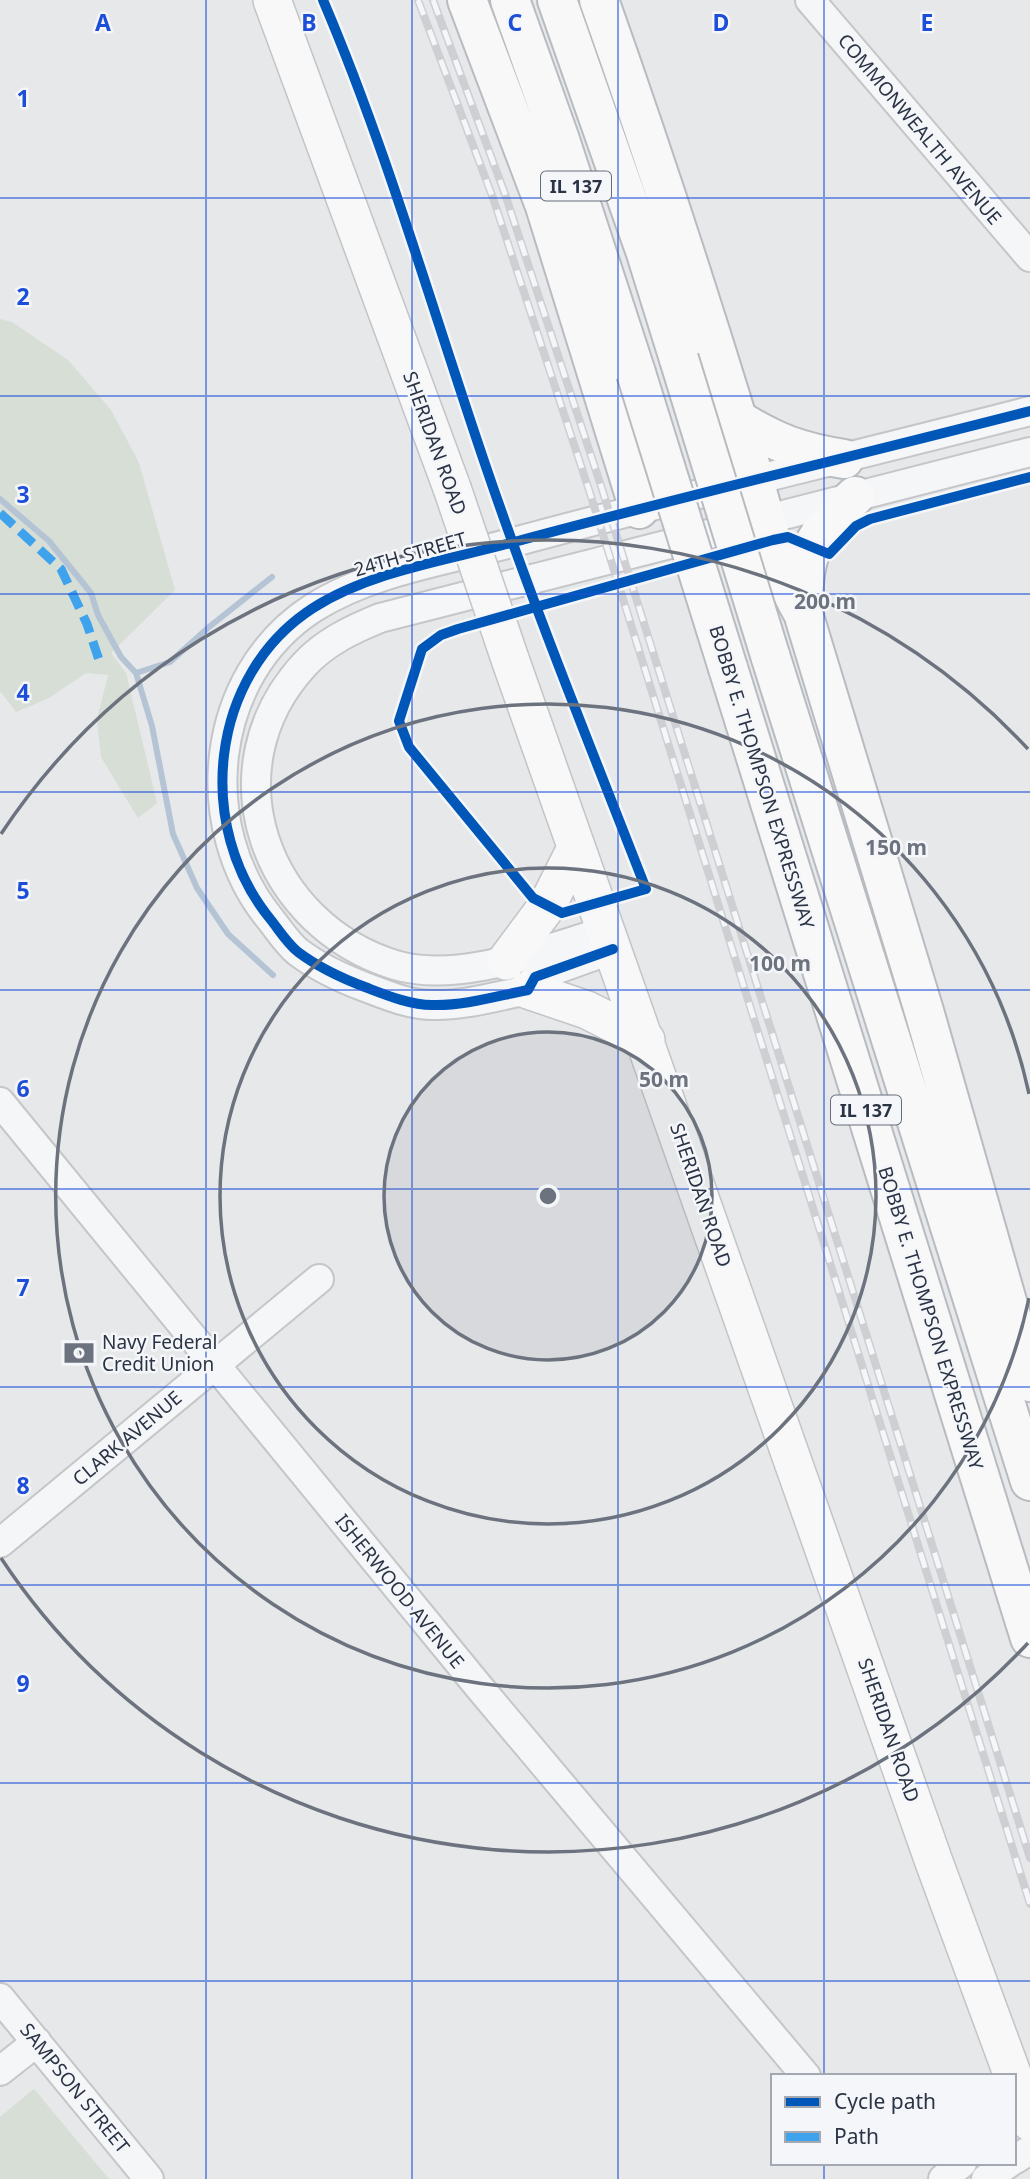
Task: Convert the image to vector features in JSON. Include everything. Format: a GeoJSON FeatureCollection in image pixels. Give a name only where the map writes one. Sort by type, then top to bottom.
{"type":"FeatureCollection","features":[{"type":"Feature","properties":{"kind":"highway"},"geometry":{"type":"LineString","coordinates":[[467,0],[545,206],[639,509]]}},
{"type":"Feature","properties":{"kind":"highway","name":"BOBBY E. THOMPSON EXPRESSWAY"},"geometry":{"type":"LineString","coordinates":[[510,0],[561,140],[636,373],[1030,1638]]}},
{"type":"Feature","properties":{"kind":"highway","name":"IL 137"},"geometry":{"type":"LineString","coordinates":[[557,0],[629,203],[680,359],[770,655],[1030,1481]]}},
{"type":"Feature","properties":{"kind":"highway"},"geometry":{"type":"LineString","coordinates":[[599,0],[737,419],[791,594],[803,613],[924,1011],[1030,1382]]}},
{"type":"Feature","properties":{"kind":"highway"},"geometry":{"type":"LineString","coordinates":[[737,419],[774,443],[806,453],[844,459]]}},
{"type":"Feature","properties":{"kind":"highway"},"geometry":{"type":"LineString","coordinates":[[803,613],[803,570],[812,546],[822,527],[855,496]]}},
{"type":"Feature","properties":{"kind":"main road","name":"SHERIDAN ROAD"},"geometry":{"type":"LineString","coordinates":[[272,0],[452,488],[576,848],[1011,2074]]}},
{"type":"Feature","properties":{"kind":"main road"},"geometry":{"type":"LineString","coordinates":[[506,961],[547,906],[576,848]]}},
{"type":"Feature","properties":{"kind":"main road"},"geometry":{"type":"LineString","coordinates":[[528,990],[587,1010],[646,1041]]}},
{"type":"Feature","properties":{"kind":"street","name":"COMMONWEALTH AVENUE"},"geometry":{"type":"LineString","coordinates":[[810,0],[1030,257]]}},
{"type":"Feature","properties":{"kind":"street","name":"24TH STREET"},"geometry":{"type":"LineString","coordinates":[[610,940],[535,977],[528,990],[472,1002],[430,1005],[390,996],[339,978],[296,950],[261,908],[236,863],[223,811],[223,760],[233,707],[255,665],[291,625],[332,597],[387,577],[639,509],[1030,411]]}},
{"type":"Feature","properties":{"kind":"street"},"geometry":{"type":"LineString","coordinates":[[610,940],[471,968],[396,965],[354,948],[326,930],[303,910],[277,873],[266,847],[257,802],[259,760],[275,708],[305,664],[349,631],[380,618],[1030,452]]}},
{"type":"Feature","properties":{"kind":"street","name":"ISHERWOOD AVENUE"},"geometry":{"type":"LineString","coordinates":[[0,1102],[488,1698],[804,2074]]}},
{"type":"Feature","properties":{"kind":"street","name":"CLARK AVENUE"},"geometry":{"type":"LineString","coordinates":[[0,1543],[319,1279]]}},
{"type":"Feature","properties":{"kind":"street","name":"SAMPSON STREET"},"geometry":{"type":"LineString","coordinates":[[0,1998],[149,2179]]}},
{"type":"Feature","properties":{"kind":"street"},"geometry":{"type":"LineString","coordinates":[[0,2071],[37,2042]]}},
{"type":"Feature","properties":{"kind":"street"},"geometry":{"type":"LineString","coordinates":[[943,2179],[960,2165]]}},
{"type":"Feature","properties":{"kind":"street"},"geometry":{"type":"LineString","coordinates":[[986,2179],[1006,2165]]}},
{"type":"Feature","properties":{"kind":"shaded area"},"geometry":{"type":"Polygon","coordinates":[[[0,319],[12,322],[68,360],[111,410],[139,463],[175,590],[111,653],[126,673],[157,803],[138,818],[101,757],[97,719],[108,675],[86,673],[49,698],[16,712],[0,691],[0,319]]]}},
{"type":"Feature","properties":{"kind":"shaded area"},"geometry":{"type":"Polygon","coordinates":[[[34,2089],[109,2179],[0,2179],[0,2117],[34,2089]]]}},
{"type":"Feature","properties":{"kind":"waterway"},"geometry":{"type":"LineString","coordinates":[[0,499],[49,541],[91,593],[98,615],[121,657],[136,673],[152,726],[173,834],[197,888],[228,934],[273,975]]}},
{"type":"Feature","properties":{"kind":"waterway"},"geometry":{"type":"LineString","coordinates":[[136,673],[170,662],[272,577]]}},
{"type":"Feature","properties":{"kind":"railway"},"geometry":{"type":"LineString","coordinates":[[418,0],[493,198],[589,490],[1030,1904]]}},
{"type":"Feature","properties":{"kind":"railway"},"geometry":{"type":"LineString","coordinates":[[433,0],[505,194],[602,489],[1030,1858]]}},
{"type":"Feature","properties":{"kind":"marked path"},"geometry":{"type":"LineString","coordinates":[[0,513],[61,569],[87,624],[100,663]]}},
{"type":"Feature","properties":{"kind":"cycle path"},"geometry":{"type":"LineString","coordinates":[[323,0],[368,114],[523,571],[543,625],[563,678],[646,889],[562,913],[533,898],[409,747],[399,721],[422,649],[441,635],[458,629],[773,540],[788,537],[829,554],[856,526],[870,519],[1030,477]]}},
{"type":"Feature","properties":{"kind":"cycle path"},"geometry":{"type":"LineString","coordinates":[[613,949],[535,977],[528,990],[468,1002],[432,1005],[398,999],[356,984],[322,967],[294,948],[246,883],[230,841],[223,798],[224,754],[234,712],[252,672],[278,637],[313,608],[336,595],[413,567],[1030,411]]}},
{"type":"Feature","properties":{"kind":"place","name":"Navy Federal Credit Union"},"geometry":{"type":"Point","coordinates":[79,1353]}}]}
